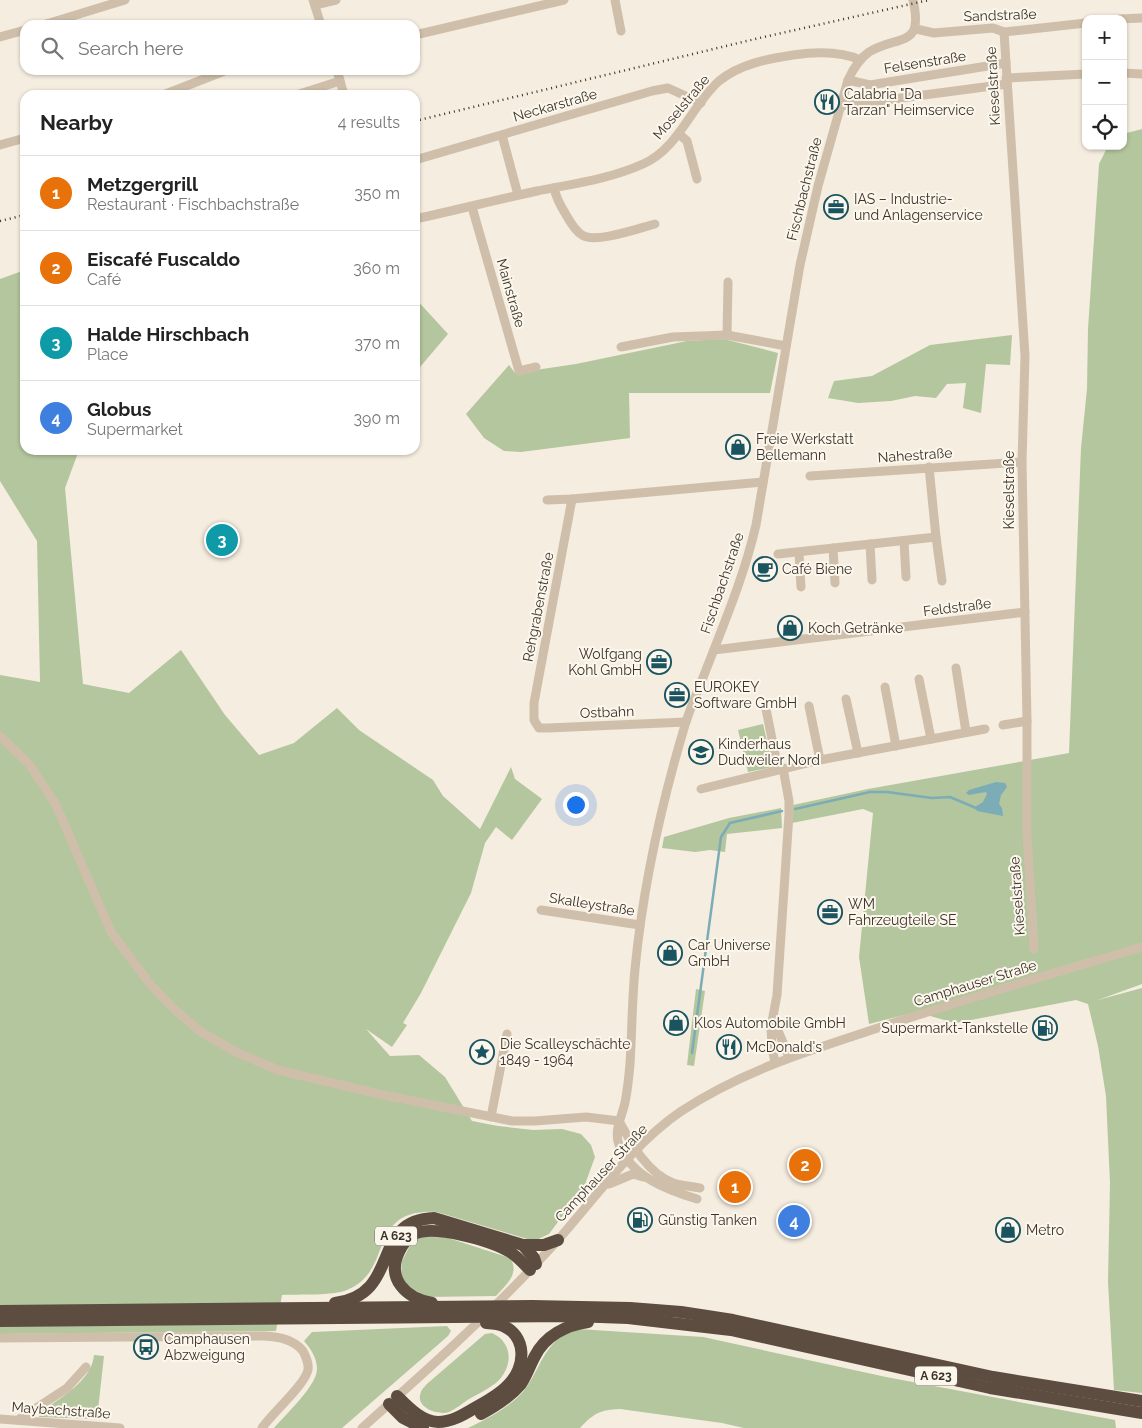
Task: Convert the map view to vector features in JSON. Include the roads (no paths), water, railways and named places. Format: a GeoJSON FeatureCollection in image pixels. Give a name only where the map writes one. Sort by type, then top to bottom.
{"type":"FeatureCollection","features":[{"type":"Feature","properties":{"kind":"highway","name":"A 623"},"geometry":{"type":"LineString","coordinates":[[297,1308],[344,1302],[355,1298],[367,1290],[378,1276],[389,1248],[398,1233],[405,1226],[423,1219],[434,1218],[523,1245]]}},
{"type":"Feature","properties":{"kind":"highway"},"geometry":{"type":"LineString","coordinates":[[459,1307],[417,1299],[398,1283],[394,1269],[395,1262],[402,1246],[413,1235],[432,1230],[459,1234],[503,1248],[533,1267]]}},
{"type":"Feature","properties":{"kind":"highway"},"geometry":{"type":"LineString","coordinates":[[523,1245],[544,1245],[558,1240]]}},
{"type":"Feature","properties":{"kind":"highway"},"geometry":{"type":"LineString","coordinates":[[523,1245],[529,1251],[533,1267]]}},
{"type":"Feature","properties":{"kind":"highway","name":"A 623"},"geometry":{"type":"LineString","coordinates":[[0,1311],[532,1306],[630,1308],[681,1312],[733,1320],[993,1377],[1142,1401]]}},
{"type":"Feature","properties":{"kind":"highway","name":"A 623"},"geometry":{"type":"LineString","coordinates":[[0,1322],[572,1316],[628,1318],[731,1330],[990,1388],[1142,1413]]}},
{"type":"Feature","properties":{"kind":"highway"},"geometry":{"type":"LineString","coordinates":[[393,1400],[430,1421],[438,1422],[458,1418],[508,1386],[515,1378],[522,1360],[520,1343],[515,1336],[504,1327],[478,1321],[443,1318]]}},
{"type":"Feature","properties":{"kind":"highway"},"geometry":{"type":"LineString","coordinates":[[455,1428],[496,1405],[514,1391],[522,1382],[540,1348],[561,1330],[577,1323],[628,1318]]}},
{"type":"Feature","properties":{"kind":"highway"},"geometry":{"type":"LineString","coordinates":[[393,1400],[403,1418],[423,1428]]}},
{"type":"Feature","properties":{"kind":"street"},"geometry":{"type":"LineString","coordinates":[[59,20],[125,0]]}},
{"type":"Feature","properties":{"kind":"street"},"geometry":{"type":"LineString","coordinates":[[319,20],[314,3],[336,0]]}},
{"type":"Feature","properties":{"kind":"street"},"geometry":{"type":"LineString","coordinates":[[420,34],[564,0]]}},
{"type":"Feature","properties":{"kind":"street"},"geometry":{"type":"LineString","coordinates":[[615,0],[621,31]]}},
{"type":"Feature","properties":{"kind":"street"},"geometry":{"type":"LineString","coordinates":[[913,0],[917,17],[916,29]]}},
{"type":"Feature","properties":{"kind":"street"},"geometry":{"type":"LineString","coordinates":[[1127,19],[1142,18]]}},
{"type":"Feature","properties":{"kind":"street","name":"Sandstraße"},"geometry":{"type":"LineString","coordinates":[[916,29],[934,33],[993,28],[1004,32],[1082,23]]}},
{"type":"Feature","properties":{"kind":"street","name":"Fischbachstraße"},"geometry":{"type":"LineString","coordinates":[[697,1199],[668,1190],[647,1178],[628,1160],[617,1138],[619,1121],[628,1090],[633,996],[640,925],[652,850],[686,722],[749,556],[756,525],[800,265],[808,228],[848,80],[860,60],[876,49],[910,36],[916,29]]}},
{"type":"Feature","properties":{"kind":"street"},"geometry":{"type":"LineString","coordinates":[[0,38],[20,32]]}},
{"type":"Feature","properties":{"kind":"street","name":"Kieselstraße"},"geometry":{"type":"LineString","coordinates":[[1004,32],[1024,356],[1022,462],[1027,721],[1027,835],[1034,948]]}},
{"type":"Feature","properties":{"kind":"street","name":"Moselstraße"},"geometry":{"type":"LineString","coordinates":[[420,218],[610,176],[645,164],[658,155],[679,134],[715,86],[730,73],[758,62],[800,54],[845,54],[860,60]]}},
{"type":"Feature","properties":{"kind":"street","name":"Felsenstraße"},"geometry":{"type":"LineString","coordinates":[[848,80],[870,85],[1006,63]]}},
{"type":"Feature","properties":{"kind":"street"},"geometry":{"type":"LineString","coordinates":[[841,106],[1007,81],[1082,74]]}},
{"type":"Feature","properties":{"kind":"street"},"geometry":{"type":"LineString","coordinates":[[1127,74],[1142,74]]}},
{"type":"Feature","properties":{"kind":"street"},"geometry":{"type":"LineString","coordinates":[[176,90],[214,75]]}},
{"type":"Feature","properties":{"kind":"street"},"geometry":{"type":"LineString","coordinates":[[338,75],[343,90]]}},
{"type":"Feature","properties":{"kind":"street"},"geometry":{"type":"LineString","coordinates":[[312,90],[340,81]]}},
{"type":"Feature","properties":{"kind":"street","name":"Neckarstraße"},"geometry":{"type":"LineString","coordinates":[[420,159],[652,91],[668,88],[701,103]]}},
{"type":"Feature","properties":{"kind":"street"},"geometry":{"type":"LineString","coordinates":[[679,134],[687,141],[696,179]]}},
{"type":"Feature","properties":{"kind":"street"},"geometry":{"type":"LineString","coordinates":[[502,135],[518,195]]}},
{"type":"Feature","properties":{"kind":"street"},"geometry":{"type":"LineString","coordinates":[[0,145],[20,139]]}},
{"type":"Feature","properties":{"kind":"street"},"geometry":{"type":"LineString","coordinates":[[554,188],[556,196],[569,220],[583,236],[593,238],[610,236],[655,224]]}},
{"type":"Feature","properties":{"kind":"street","name":"Mainstraße"},"geometry":{"type":"LineString","coordinates":[[472,207],[519,371],[536,367]]}},
{"type":"Feature","properties":{"kind":"street"},"geometry":{"type":"LineString","coordinates":[[727,335],[728,282]]}},
{"type":"Feature","properties":{"kind":"street"},"geometry":{"type":"LineString","coordinates":[[621,347],[673,337],[727,335],[786,346]]}},
{"type":"Feature","properties":{"kind":"street","name":"Nahestraße"},"geometry":{"type":"LineString","coordinates":[[810,476],[1022,462]]}},
{"type":"Feature","properties":{"kind":"street"},"geometry":{"type":"LineString","coordinates":[[930,467],[942,581]]}},
{"type":"Feature","properties":{"kind":"street"},"geometry":{"type":"LineString","coordinates":[[547,500],[763,482]]}},
{"type":"Feature","properties":{"kind":"street","name":"Rehgrabenstraße"},"geometry":{"type":"LineString","coordinates":[[534,720],[534,702],[572,499]]}},
{"type":"Feature","properties":{"kind":"street"},"geometry":{"type":"LineString","coordinates":[[778,554],[936,537]]}},
{"type":"Feature","properties":{"kind":"street"},"geometry":{"type":"LineString","coordinates":[[904,541],[906,577]]}},
{"type":"Feature","properties":{"kind":"street"},"geometry":{"type":"LineString","coordinates":[[870,544],[872,580]]}},
{"type":"Feature","properties":{"kind":"street"},"geometry":{"type":"LineString","coordinates":[[833,548],[835,583]]}},
{"type":"Feature","properties":{"kind":"street"},"geometry":{"type":"LineString","coordinates":[[799,553],[802,587]]}},
{"type":"Feature","properties":{"kind":"street","name":"Feldstraße"},"geometry":{"type":"LineString","coordinates":[[714,650],[1025,612]]}},
{"type":"Feature","properties":{"kind":"street"},"geometry":{"type":"LineString","coordinates":[[956,668],[966,732]]}},
{"type":"Feature","properties":{"kind":"street"},"geometry":{"type":"LineString","coordinates":[[919,679],[930,739]]}},
{"type":"Feature","properties":{"kind":"street"},"geometry":{"type":"LineString","coordinates":[[885,687],[896,746]]}},
{"type":"Feature","properties":{"kind":"street"},"geometry":{"type":"LineString","coordinates":[[846,699],[858,753]]}},
{"type":"Feature","properties":{"kind":"street"},"geometry":{"type":"LineString","coordinates":[[809,706],[820,760]]}},
{"type":"Feature","properties":{"kind":"street"},"geometry":{"type":"LineString","coordinates":[[766,709],[789,801],[777,995],[774,1021],[771,1027],[775,1062]]}},
{"type":"Feature","properties":{"kind":"street","name":"Ostbahn"},"geometry":{"type":"LineString","coordinates":[[534,720],[540,728],[686,722]]}},
{"type":"Feature","properties":{"kind":"street"},"geometry":{"type":"LineString","coordinates":[[1003,724],[1027,721]]}},
{"type":"Feature","properties":{"kind":"street"},"geometry":{"type":"LineString","coordinates":[[701,789],[820,760],[985,729]]}},
{"type":"Feature","properties":{"kind":"street"},"geometry":{"type":"LineString","coordinates":[[0,736],[29,764],[56,805],[112,932],[150,984],[201,1032],[257,1062],[294,1075],[491,1118],[526,1121],[586,1117],[619,1121],[649,1166],[666,1180],[700,1188]]}},
{"type":"Feature","properties":{"kind":"street","name":"Skalleystraße"},"geometry":{"type":"LineString","coordinates":[[541,910],[640,925]]}},
{"type":"Feature","properties":{"kind":"street","name":"Camphauser Straße"},"geometry":{"type":"LineString","coordinates":[[362,1428],[468,1331],[533,1267],[637,1150],[681,1112],[738,1079],[775,1062],[930,1011],[1142,947]]}},
{"type":"Feature","properties":{"kind":"street"},"geometry":{"type":"LineString","coordinates":[[774,1021],[789,1057]]}},
{"type":"Feature","properties":{"kind":"street"},"geometry":{"type":"LineString","coordinates":[[491,1118],[507,1034]]}},
{"type":"Feature","properties":{"kind":"street","name":"Fischbachstraße"},"geometry":{"type":"LineString","coordinates":[[606,1185],[633,1174],[647,1178]]}},
{"type":"Feature","properties":{"kind":"street"},"geometry":{"type":"LineString","coordinates":[[0,1338],[264,1336],[287,1339],[300,1348],[306,1356],[308,1369],[298,1386],[262,1428]]}},
{"type":"Feature","properties":{"kind":"street"},"geometry":{"type":"LineString","coordinates":[[18,1420],[67,1388],[86,1367]]}},
{"type":"Feature","properties":{"kind":"street","name":"Maybachstraße"},"geometry":{"type":"LineString","coordinates":[[0,1420],[120,1428]]}},
{"type":"Feature","properties":{"kind":"water"},"geometry":{"type":"Polygon","coordinates":[[[996,782],[1005,783],[1007,787],[1001,795],[999,804],[1002,808],[1003,816],[977,811],[975,807],[983,802],[987,794],[986,792],[969,795],[966,793],[969,790],[996,782]]]}},
{"type":"Feature","properties":{"kind":"waterway"},"geometry":{"type":"LineString","coordinates":[[795,809],[870,792],[887,792],[932,798],[950,797],[976,808]]}},
{"type":"Feature","properties":{"kind":"waterway"},"geometry":{"type":"LineString","coordinates":[[692,1053],[721,837],[730,823],[782,811]]}},
{"type":"Feature","properties":{"kind":"railway"},"geometry":{"type":"LineString","coordinates":[[420,120],[755,39],[929,0]]}},
{"type":"Feature","properties":{"kind":"railway"},"geometry":{"type":"LineString","coordinates":[[0,221],[20,216]]}},
{"type":"Feature","properties":{"kind":"place","name":"Calabria \"Da Tarzan\" Heimservice"},"geometry":{"type":"Point","coordinates":[827,102]}},
{"type":"Feature","properties":{"kind":"place","name":"IAS – Industrie- und Anlagenservice"},"geometry":{"type":"Point","coordinates":[836,207]}},
{"type":"Feature","properties":{"kind":"place","name":"Freie Werkstatt Bellemann"},"geometry":{"type":"Point","coordinates":[738,447]}},
{"type":"Feature","properties":{"kind":"place","name":"Halde Hirschbach"},"geometry":{"type":"Point","coordinates":[222,540]}},
{"type":"Feature","properties":{"kind":"place","name":"Café Biene"},"geometry":{"type":"Point","coordinates":[765,569]}},
{"type":"Feature","properties":{"kind":"place","name":"Koch Getränke"},"geometry":{"type":"Point","coordinates":[790,628]}},
{"type":"Feature","properties":{"kind":"place","name":"Wolfgang Kohl GmbH"},"geometry":{"type":"Point","coordinates":[659,662]}},
{"type":"Feature","properties":{"kind":"place","name":"EUROKEY Software GmbH"},"geometry":{"type":"Point","coordinates":[677,695]}},
{"type":"Feature","properties":{"kind":"place","name":"Kinderhaus Dudweiler Nord"},"geometry":{"type":"Point","coordinates":[701,752]}},
{"type":"Feature","properties":{"kind":"place","name":"WM Fahrzeugteile SE"},"geometry":{"type":"Point","coordinates":[830,912]}},
{"type":"Feature","properties":{"kind":"place","name":"Car Universe GmbH"},"geometry":{"type":"Point","coordinates":[670,953]}},
{"type":"Feature","properties":{"kind":"place","name":"Klos Automobile GmbH"},"geometry":{"type":"Point","coordinates":[676,1023]}},
{"type":"Feature","properties":{"kind":"place","name":"Supermarkt-Tankstelle"},"geometry":{"type":"Point","coordinates":[1045,1028]}},
{"type":"Feature","properties":{"kind":"place","name":"McDonald's"},"geometry":{"type":"Point","coordinates":[729,1047]}},
{"type":"Feature","properties":{"kind":"place","name":"Die Scalleyschächte 1849 - 1964"},"geometry":{"type":"Point","coordinates":[482,1052]}},
{"type":"Feature","properties":{"kind":"place","name":"Eiscafé Fuscaldo"},"geometry":{"type":"Point","coordinates":[805,1165]}},
{"type":"Feature","properties":{"kind":"place","name":"Metzgergrill"},"geometry":{"type":"Point","coordinates":[735,1187]}},
{"type":"Feature","properties":{"kind":"place","name":"Günstig Tanken"},"geometry":{"type":"Point","coordinates":[640,1220]}},
{"type":"Feature","properties":{"kind":"place","name":"Globus"},"geometry":{"type":"Point","coordinates":[794,1221]}},
{"type":"Feature","properties":{"kind":"place","name":"Metro"},"geometry":{"type":"Point","coordinates":[1008,1230]}},
{"type":"Feature","properties":{"kind":"place","name":"Camphausen Abzweigung"},"geometry":{"type":"Point","coordinates":[146,1347]}}]}
